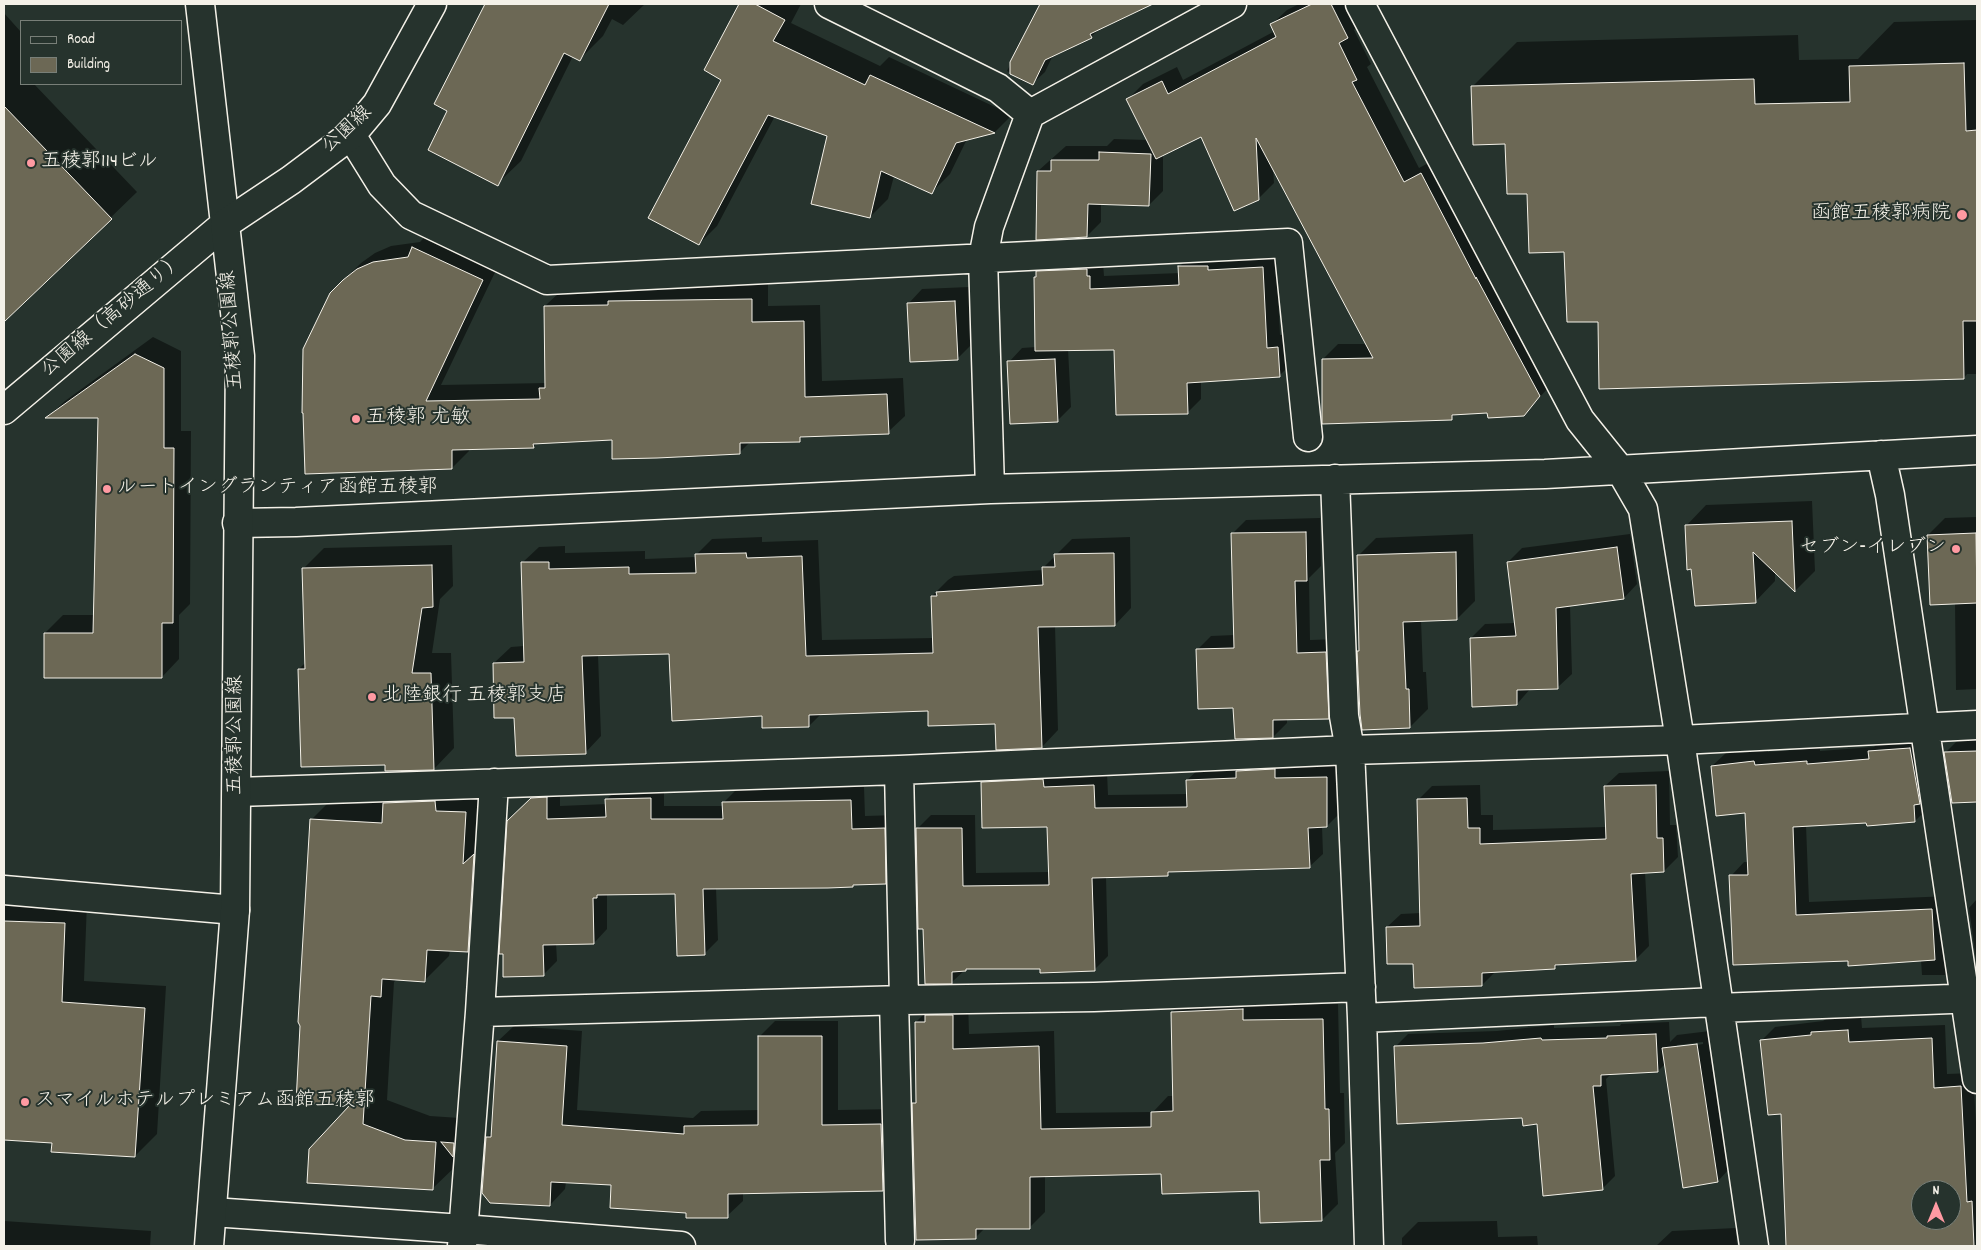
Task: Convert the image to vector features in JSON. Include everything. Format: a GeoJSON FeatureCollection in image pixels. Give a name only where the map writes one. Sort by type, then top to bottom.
{"type":"FeatureCollection","features":[{"type":"Feature","properties":{"kind":"street","name":"五稜郭公園線"},"geometry":{"type":"LineString","coordinates":[[200,4],[240,356],[237,523],[236,910],[210,1246]]}},
{"type":"Feature","properties":{"kind":"street","name":"公園線"},"geometry":{"type":"LineString","coordinates":[[225,224],[291,180],[351,135],[377,104],[432,4]]}},
{"type":"Feature","properties":{"kind":"street"},"geometry":{"type":"LineString","coordinates":[[829,4],[998,88],[1030,114]]}},
{"type":"Feature","properties":{"kind":"street"},"geometry":{"type":"LineString","coordinates":[[990,489],[983,258],[989,228],[1030,114],[1232,4]]}},
{"type":"Feature","properties":{"kind":"street"},"geometry":{"type":"LineString","coordinates":[[1360,4],[1580,420],[1620,471],[1643,509],[1680,740],[1754,1246]]}},
{"type":"Feature","properties":{"kind":"street"},"geometry":{"type":"LineString","coordinates":[[351,135],[382,185],[411,215],[547,280],[1288,244],[1308,437]]}},
{"type":"Feature","properties":{"kind":"street","name":"公園線（高砂通り）"},"geometry":{"type":"LineString","coordinates":[[4,410],[225,224]]}},
{"type":"Feature","properties":{"kind":"street"},"geometry":{"type":"LineString","coordinates":[[237,523],[990,489],[1620,471],[1977,450]]}},
{"type":"Feature","properties":{"kind":"street"},"geometry":{"type":"LineString","coordinates":[[1881,455],[1890,495],[1925,727],[1971,998],[1977,1079]]}},
{"type":"Feature","properties":{"kind":"street"},"geometry":{"type":"LineString","coordinates":[[1335,479],[1344,716],[1350,750],[1361,987],[1369,1246]]}},
{"type":"Feature","properties":{"kind":"street"},"geometry":{"type":"LineString","coordinates":[[237,792],[899,770],[1350,750],[1680,740],[1977,725]]}},
{"type":"Feature","properties":{"kind":"street"},"geometry":{"type":"LineString","coordinates":[[899,770],[900,1241]]}},
{"type":"Feature","properties":{"kind":"street"},"geometry":{"type":"LineString","coordinates":[[462,1237],[480,1012],[494,783]]}},
{"type":"Feature","properties":{"kind":"street"},"geometry":{"type":"LineString","coordinates":[[4,890],[236,910]]}},
{"type":"Feature","properties":{"kind":"street"},"geometry":{"type":"LineString","coordinates":[[480,1012],[899,1000],[1094,997],[1361,987]]}},
{"type":"Feature","properties":{"kind":"street"},"geometry":{"type":"LineString","coordinates":[[1362,1018],[1971,998]]}},
{"type":"Feature","properties":{"kind":"street"},"geometry":{"type":"LineString","coordinates":[[212,1212],[462,1237],[681,1246]]}},
{"type":"Feature","properties":{"kind":"building"},"geometry":{"type":"Polygon","coordinates":[[[485,4],[609,4],[580,61],[564,53],[498,186],[428,150],[447,111],[434,104],[485,4]]]}},
{"type":"Feature","properties":{"kind":"building"},"geometry":{"type":"Polygon","coordinates":[[[739,4],[755,4],[785,20],[773,41],[865,85],[870,75],[995,133],[956,143],[932,194],[881,171],[870,218],[811,204],[827,136],[768,115],[699,245],[648,218],[721,80],[704,70],[739,4]]]}},
{"type":"Feature","properties":{"kind":"building"},"geometry":{"type":"Polygon","coordinates":[[[1040,4],[1153,4],[1090,34],[1092,38],[1045,60],[1033,85],[1010,74],[1010,62],[1040,4]]]}},
{"type":"Feature","properties":{"kind":"building"},"geometry":{"type":"Polygon","coordinates":[[[1312,4],[1331,4],[1348,38],[1339,43],[1357,80],[1352,82],[1404,182],[1421,173],[1540,396],[1524,416],[1488,418],[1487,413],[1452,415],[1452,420],[1322,424],[1322,359],[1373,358],[1256,138],[1259,200],[1234,211],[1201,137],[1156,159],[1126,99],[1162,81],[1168,94],[1276,37],[1270,24],[1312,4]]]}},
{"type":"Feature","properties":{"kind":"building"},"geometry":{"type":"Polygon","coordinates":[[[1964,63],[1966,131],[1977,130],[1977,321],[1963,321],[1964,379],[1599,389],[1598,322],[1567,322],[1564,252],[1529,253],[1527,194],[1507,194],[1505,144],[1473,145],[1471,86],[1754,79],[1755,104],[1850,102],[1849,66],[1964,63]]]}},
{"type":"Feature","properties":{"kind":"building","name":"五稜郭114ビル"},"geometry":{"type":"Polygon","coordinates":[[[4,106],[112,219],[4,322],[4,106]]]}},
{"type":"Feature","properties":{"kind":"building"},"geometry":{"type":"Polygon","coordinates":[[[1099,152],[1151,154],[1149,206],[1088,204],[1087,237],[1036,240],[1037,171],[1051,171],[1051,160],[1099,160],[1099,152]]]}},
{"type":"Feature","properties":{"kind":"building"},"geometry":{"type":"Polygon","coordinates":[[[412,247],[483,280],[426,401],[540,399],[539,388],[545,388],[544,306],[608,305],[608,301],[752,299],[752,322],[804,321],[805,397],[887,394],[889,434],[800,437],[800,442],[740,443],[740,454],[657,458],[612,459],[612,440],[533,444],[534,448],[452,450],[452,469],[305,474],[302,413],[303,349],[330,293],[343,280],[357,269],[373,262],[408,257],[412,247]]]}},
{"type":"Feature","properties":{"kind":"building"},"geometry":{"type":"Polygon","coordinates":[[[1178,266],[1208,266],[1208,270],[1263,267],[1267,348],[1278,347],[1280,377],[1187,383],[1188,414],[1116,415],[1114,350],[1035,351],[1034,277],[1036,277],[1036,271],[1087,269],[1087,276],[1090,276],[1090,289],[1179,285],[1178,266]]]}},
{"type":"Feature","properties":{"kind":"building"},"geometry":{"type":"Polygon","coordinates":[[[955,301],[958,360],[910,362],[907,303],[955,301]]]}},
{"type":"Feature","properties":{"kind":"building"},"geometry":{"type":"Polygon","coordinates":[[[135,354],[164,368],[164,448],[174,448],[173,623],[162,623],[162,678],[44,678],[44,633],[93,633],[98,418],[45,418],[135,354]]]}},
{"type":"Feature","properties":{"kind":"building"},"geometry":{"type":"Polygon","coordinates":[[[1055,359],[1058,422],[1010,424],[1007,361],[1055,359]]]}},
{"type":"Feature","properties":{"kind":"building"},"geometry":{"type":"Polygon","coordinates":[[[1792,521],[1795,592],[1753,552],[1756,603],[1695,606],[1691,569],[1687,570],[1685,525],[1792,521]]]}},
{"type":"Feature","properties":{"kind":"building"},"geometry":{"type":"Polygon","coordinates":[[[1306,532],[1307,581],[1295,581],[1297,653],[1326,652],[1329,719],[1273,720],[1273,738],[1235,739],[1233,708],[1198,709],[1196,649],[1234,648],[1231,533],[1306,532]]]}},
{"type":"Feature","properties":{"kind":"building"},"geometry":{"type":"Polygon","coordinates":[[[1976,533],[1977,603],[1930,605],[1927,535],[1976,533]]]}},
{"type":"Feature","properties":{"kind":"building"},"geometry":{"type":"Polygon","coordinates":[[[1617,547],[1624,599],[1556,608],[1558,689],[1517,690],[1517,705],[1472,707],[1470,638],[1516,636],[1507,562],[1617,547]]]}},
{"type":"Feature","properties":{"kind":"building"},"geometry":{"type":"Polygon","coordinates":[[[1456,552],[1457,620],[1403,622],[1406,689],[1409,689],[1410,728],[1362,730],[1357,651],[1359,651],[1357,555],[1456,552]]]}},
{"type":"Feature","properties":{"kind":"building"},"geometry":{"type":"Polygon","coordinates":[[[746,553],[747,558],[802,556],[806,656],[933,653],[931,596],[937,596],[936,592],[1043,585],[1042,567],[1055,567],[1054,554],[1114,553],[1115,626],[1038,627],[1042,748],[996,750],[995,724],[928,726],[928,711],[809,715],[809,727],[762,728],[762,716],[672,721],[669,654],[582,656],[586,754],[516,756],[514,718],[494,718],[493,663],[524,662],[521,562],[549,562],[549,569],[629,567],[629,574],[696,573],[695,554],[746,553]]]}},
{"type":"Feature","properties":{"kind":"building"},"geometry":{"type":"Polygon","coordinates":[[[432,565],[433,607],[422,608],[412,673],[431,673],[434,770],[385,771],[385,765],[301,767],[298,669],[305,669],[302,568],[432,565]]]}},
{"type":"Feature","properties":{"kind":"building"},"geometry":{"type":"Polygon","coordinates":[[[1910,748],[1920,804],[1914,805],[1915,822],[1867,826],[1866,823],[1793,827],[1796,915],[1932,909],[1935,960],[1848,966],[1848,961],[1733,965],[1729,875],[1748,875],[1745,813],[1716,816],[1711,766],[1754,761],[1755,765],[1807,761],[1807,764],[1869,759],[1868,751],[1910,748]]]}},
{"type":"Feature","properties":{"kind":"building"},"geometry":{"type":"Polygon","coordinates":[[[1977,751],[1977,802],[1952,803],[1944,752],[1977,751]]]}},
{"type":"Feature","properties":{"kind":"building"},"geometry":{"type":"Polygon","coordinates":[[[1275,769],[1275,778],[1327,777],[1327,827],[1308,828],[1310,868],[1168,872],[1168,876],[1092,878],[1095,971],[1040,973],[1040,969],[966,969],[966,971],[952,972],[952,984],[925,984],[923,929],[918,929],[916,828],[962,828],[963,886],[1049,885],[1047,827],[982,828],[981,782],[1043,779],[1044,787],[1094,785],[1095,808],[1187,807],[1186,780],[1236,778],[1236,771],[1275,769]]]}},
{"type":"Feature","properties":{"kind":"building"},"geometry":{"type":"Polygon","coordinates":[[[1656,785],[1657,838],[1663,838],[1664,872],[1631,874],[1636,961],[1555,965],[1555,969],[1482,973],[1482,986],[1414,988],[1413,964],[1387,964],[1386,927],[1420,926],[1417,799],[1467,798],[1468,828],[1480,828],[1480,844],[1606,839],[1604,786],[1656,785]]]}},
{"type":"Feature","properties":{"kind":"building"},"geometry":{"type":"Polygon","coordinates":[[[547,797],[547,819],[606,817],[605,799],[651,798],[651,819],[723,819],[722,802],[851,800],[852,829],[885,828],[886,884],[828,888],[703,889],[705,955],[677,956],[675,894],[597,895],[597,898],[593,898],[594,944],[543,945],[544,976],[503,977],[503,954],[499,954],[507,821],[531,798],[547,797]]]}},
{"type":"Feature","properties":{"kind":"building"},"geometry":{"type":"Polygon","coordinates":[[[435,801],[436,811],[466,812],[463,864],[474,854],[468,952],[427,950],[425,982],[382,979],[381,997],[371,996],[363,1124],[405,1140],[436,1142],[433,1190],[307,1183],[309,1149],[349,1106],[296,1103],[300,1026],[298,1022],[310,819],[382,823],[383,803],[435,801]]]}},
{"type":"Feature","properties":{"kind":"building"},"geometry":{"type":"Polygon","coordinates":[[[4,921],[65,923],[62,1002],[145,1008],[135,1157],[51,1152],[52,1143],[4,1140],[4,921]]]}},
{"type":"Feature","properties":{"kind":"building"},"geometry":{"type":"Polygon","coordinates":[[[1243,1009],[1243,1020],[1323,1019],[1325,1109],[1329,1109],[1330,1160],[1320,1160],[1322,1221],[1260,1223],[1259,1191],[1162,1194],[1161,1174],[1030,1177],[1030,1229],[976,1229],[976,1239],[916,1240],[912,1103],[916,1103],[915,1022],[925,1022],[925,1015],[953,1015],[953,1049],[1039,1046],[1041,1129],[1151,1127],[1151,1112],[1173,1111],[1171,1012],[1243,1009]]]}},
{"type":"Feature","properties":{"kind":"building"},"geometry":{"type":"Polygon","coordinates":[[[1848,1030],[1849,1042],[1932,1038],[1934,1088],[1961,1086],[1967,1202],[1972,1201],[1974,1246],[1786,1246],[1781,1114],[1768,1115],[1760,1040],[1811,1035],[1811,1032],[1848,1030]]]}},
{"type":"Feature","properties":{"kind":"building"},"geometry":{"type":"Polygon","coordinates":[[[1656,1034],[1658,1072],[1601,1075],[1601,1086],[1593,1086],[1603,1190],[1543,1196],[1537,1124],[1523,1126],[1522,1118],[1397,1124],[1394,1046],[1483,1043],[1541,1038],[1542,1040],[1607,1038],[1607,1036],[1656,1034]]]}},
{"type":"Feature","properties":{"kind":"building"},"geometry":{"type":"Polygon","coordinates":[[[758,1036],[822,1036],[822,1125],[881,1124],[883,1191],[728,1194],[728,1218],[686,1218],[686,1213],[610,1208],[611,1185],[551,1182],[550,1206],[490,1203],[482,1193],[486,1137],[491,1137],[497,1041],[567,1046],[562,1125],[684,1134],[684,1126],[758,1125],[758,1036]]]}},
{"type":"Feature","properties":{"kind":"building"},"geometry":{"type":"Polygon","coordinates":[[[1697,1044],[1718,1182],[1683,1188],[1662,1048],[1697,1044]]]}},
{"type":"Feature","properties":{"kind":"building"},"geometry":{"type":"Polygon","coordinates":[[[441,1142],[454,1143],[453,1157],[441,1142]]]}},
{"type":"Feature","properties":{"kind":"place","name":"五稜郭114ビル"},"geometry":{"type":"Point","coordinates":[31,163]}},
{"type":"Feature","properties":{"kind":"place","name":"函館五稜郭病院"},"geometry":{"type":"Point","coordinates":[1962,215]}},
{"type":"Feature","properties":{"kind":"place","name":"五稜郭 尤敏"},"geometry":{"type":"Point","coordinates":[356,419]}},
{"type":"Feature","properties":{"kind":"place","name":"ルートイングランティア函館五稜郭"},"geometry":{"type":"Point","coordinates":[107,489]}},
{"type":"Feature","properties":{"kind":"place","name":"セブン-イレブン"},"geometry":{"type":"Point","coordinates":[1956,549]}},
{"type":"Feature","properties":{"kind":"place","name":"北陸銀行 五稜郭支店"},"geometry":{"type":"Point","coordinates":[372,697]}},
{"type":"Feature","properties":{"kind":"place","name":"スマイルホテルプレミアム函館五稜郭"},"geometry":{"type":"Point","coordinates":[25,1102]}}]}
